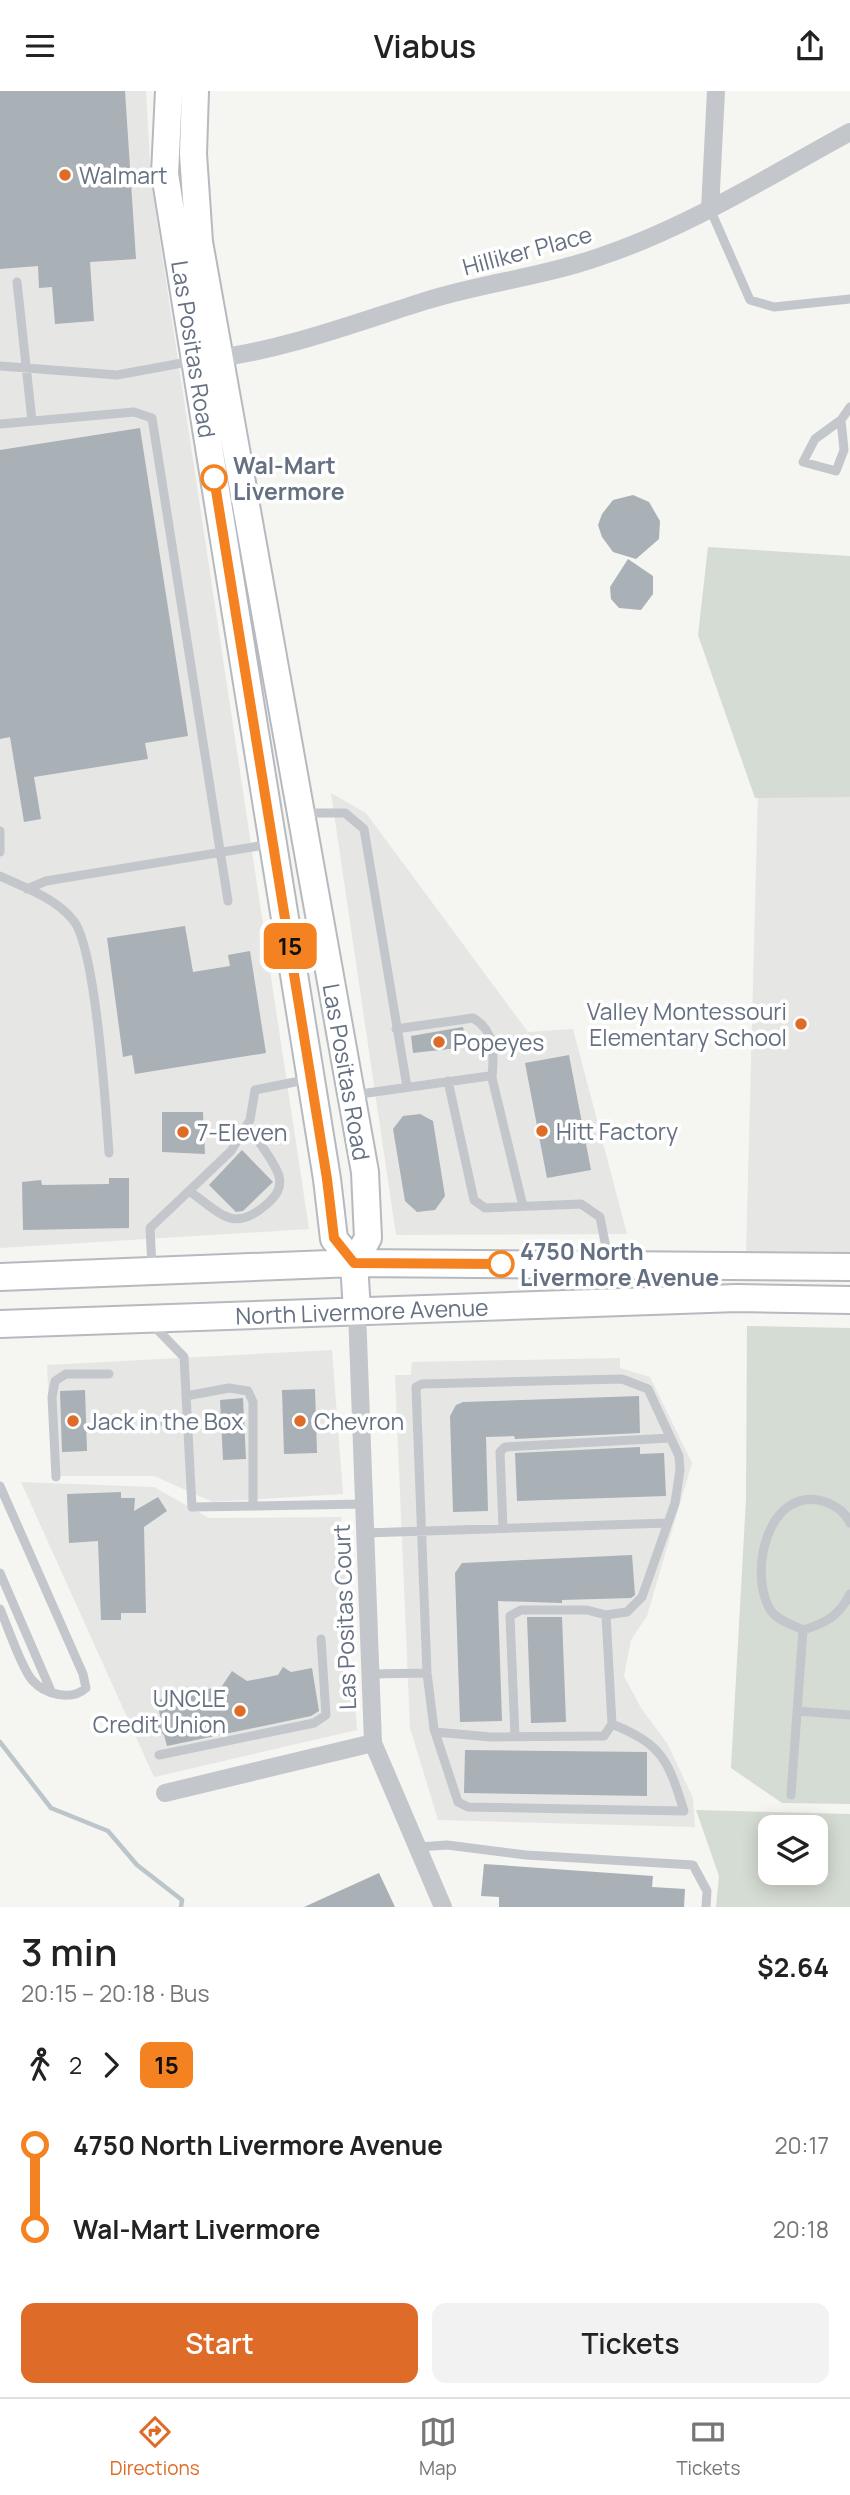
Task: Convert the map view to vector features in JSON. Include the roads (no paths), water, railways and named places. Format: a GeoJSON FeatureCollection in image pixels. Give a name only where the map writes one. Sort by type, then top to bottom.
{"type":"FeatureCollection","features":[{"type":"Feature","properties":{"kind":"main road","name":"Las Positas Road"},"geometry":{"type":"LineString","coordinates":[[169,91],[165,174],[208,359],[301,813],[365,1172],[368,1238],[354,1263],[357,1311]]}},
{"type":"Feature","properties":{"kind":"main road","name":"Las Positas Road"},"geometry":{"type":"LineString","coordinates":[[195,91],[193,154],[208,359],[273,843],[334,1238],[354,1263]]}},
{"type":"Feature","properties":{"kind":"main road","name":"North Livermore Avenue"},"geometry":{"type":"LineString","coordinates":[[0,1277],[354,1263],[850,1267]]}},
{"type":"Feature","properties":{"kind":"main road","name":"North Livermore Avenue"},"geometry":{"type":"LineString","coordinates":[[0,1324],[737,1298],[850,1300]]}},
{"type":"Feature","properties":{"kind":"street"},"geometry":{"type":"LineString","coordinates":[[710,209],[716,91]]}},
{"type":"Feature","properties":{"kind":"street","name":"Hilliker Place"},"geometry":{"type":"LineString","coordinates":[[208,359],[333,331],[428,300],[536,277],[589,261],[710,209],[850,132]]}},
{"type":"Feature","properties":{"kind":"street","name":"Las Positas Court"},"geometry":{"type":"LineString","coordinates":[[357,1311],[373,1743],[443,1907]]}},
{"type":"Feature","properties":{"kind":"street"},"geometry":{"type":"LineString","coordinates":[[165,1793],[373,1743]]}},
{"type":"Feature","properties":{"kind":"lane"},"geometry":{"type":"LineString","coordinates":[[710,209],[750,300],[774,307],[850,299]]}},
{"type":"Feature","properties":{"kind":"lane"},"geometry":{"type":"LineString","coordinates":[[17,282],[32,421]]}},
{"type":"Feature","properties":{"kind":"lane"},"geometry":{"type":"LineString","coordinates":[[0,366],[117,375],[208,359]]}},
{"type":"Feature","properties":{"kind":"lane"},"geometry":{"type":"LineString","coordinates":[[841,420],[844,450],[836,471],[803,462],[815,439],[841,420],[850,407]]}},
{"type":"Feature","properties":{"kind":"lane"},"geometry":{"type":"LineString","coordinates":[[0,424],[134,412],[152,418],[228,901]]}},
{"type":"Feature","properties":{"kind":"lane"},"geometry":{"type":"LineString","coordinates":[[301,813],[345,813],[356,819],[364,829],[407,1087]]}},
{"type":"Feature","properties":{"kind":"lane"},"geometry":{"type":"LineString","coordinates":[[0,831],[0,852]]}},
{"type":"Feature","properties":{"kind":"lane"},"geometry":{"type":"LineString","coordinates":[[27,889],[46,881],[273,843]]}},
{"type":"Feature","properties":{"kind":"lane"},"geometry":{"type":"LineString","coordinates":[[0,876],[49,899],[75,922],[86,950],[105,1091],[109,1153]]}},
{"type":"Feature","properties":{"kind":"lane"},"geometry":{"type":"LineString","coordinates":[[396,1029],[473,1018],[483,1024],[495,1047],[492,1078],[523,1206]]}},
{"type":"Feature","properties":{"kind":"lane"},"geometry":{"type":"LineString","coordinates":[[351,1095],[489,1076],[492,1078]]}},
{"type":"Feature","properties":{"kind":"lane"},"geometry":{"type":"LineString","coordinates":[[153,1270],[150,1228],[231,1150],[247,1125],[254,1090],[311,1079]]}},
{"type":"Feature","properties":{"kind":"lane"},"geometry":{"type":"LineString","coordinates":[[448,1081],[474,1200],[485,1208],[581,1204],[600,1217],[609,1264]]}},
{"type":"Feature","properties":{"kind":"lane"},"geometry":{"type":"LineString","coordinates":[[189,1191],[227,1216],[240,1220],[253,1216],[273,1199],[277,1193],[279,1177],[247,1125]]}},
{"type":"Feature","properties":{"kind":"lane"},"geometry":{"type":"LineString","coordinates":[[148,1320],[184,1357],[192,1507],[364,1504]]}},
{"type":"Feature","properties":{"kind":"lane"},"geometry":{"type":"LineString","coordinates":[[56,1477],[52,1397],[55,1381],[66,1374],[109,1374]]}},
{"type":"Feature","properties":{"kind":"lane"},"geometry":{"type":"LineString","coordinates":[[515,1737],[510,1616],[521,1610],[587,1610],[606,1615],[626,1612],[642,1597],[668,1523],[680,1470],[679,1456],[648,1389],[622,1379],[422,1384],[416,1387],[427,1673],[435,1732],[458,1802],[468,1807],[684,1811],[672,1773],[659,1752],[642,1736],[612,1724]]}},
{"type":"Feature","properties":{"kind":"lane"},"geometry":{"type":"LineString","coordinates":[[186,1397],[229,1388],[248,1391],[253,1402],[253,1506]]}},
{"type":"Feature","properties":{"kind":"lane"},"geometry":{"type":"LineString","coordinates":[[154,1422],[187,1420]]}},
{"type":"Feature","properties":{"kind":"lane"},"geometry":{"type":"LineString","coordinates":[[503,1528],[500,1452],[505,1447],[670,1437]]}},
{"type":"Feature","properties":{"kind":"lane"},"geometry":{"type":"LineString","coordinates":[[0,1486],[83,1674],[86,1688],[79,1695],[63,1696],[33,1681],[0,1609]]}},
{"type":"Feature","properties":{"kind":"lane"},"geometry":{"type":"LineString","coordinates":[[850,1523],[834,1505],[816,1499],[795,1501],[778,1516],[765,1536],[764,1593],[771,1612],[803,1630],[823,1624],[842,1611],[850,1594]]}},
{"type":"Feature","properties":{"kind":"lane"},"geometry":{"type":"LineString","coordinates":[[365,1533],[668,1523]]}},
{"type":"Feature","properties":{"kind":"lane"},"geometry":{"type":"LineString","coordinates":[[0,1573],[51,1691]]}},
{"type":"Feature","properties":{"kind":"lane"},"geometry":{"type":"LineString","coordinates":[[435,1732],[515,1737],[604,1736],[612,1724],[606,1615]]}},
{"type":"Feature","properties":{"kind":"lane"},"geometry":{"type":"LineString","coordinates":[[790,1795],[803,1630]]}},
{"type":"Feature","properties":{"kind":"lane"},"geometry":{"type":"LineString","coordinates":[[159,1755],[314,1723],[326,1715],[321,1639]]}},
{"type":"Feature","properties":{"kind":"lane"},"geometry":{"type":"LineString","coordinates":[[370,1674],[427,1673]]}},
{"type":"Feature","properties":{"kind":"lane"},"geometry":{"type":"LineString","coordinates":[[797,1711],[850,1715]]}},
{"type":"Feature","properties":{"kind":"lane"},"geometry":{"type":"LineString","coordinates":[[418,1847],[447,1845],[526,1855],[693,1865],[708,1891],[706,1907]]}},
{"type":"Feature","properties":{"kind":"waterway"},"geometry":{"type":"LineString","coordinates":[[0,1742],[51,1808],[108,1831],[137,1865],[182,1900],[181,1907]]}},
{"type":"Feature","properties":{"kind":"place","name":"Walmart"},"geometry":{"type":"Point","coordinates":[65,175]}},
{"type":"Feature","properties":{"kind":"place","name":"Wal-Mart Livermore"},"geometry":{"type":"Point","coordinates":[214,478]}},
{"type":"Feature","properties":{"kind":"place","name":"Valley Montessouri Elementary School"},"geometry":{"type":"Point","coordinates":[801,1024]}},
{"type":"Feature","properties":{"kind":"place","name":"Popeyes"},"geometry":{"type":"Point","coordinates":[439,1042]}},
{"type":"Feature","properties":{"kind":"place","name":"Hitt Factory"},"geometry":{"type":"Point","coordinates":[542,1131]}},
{"type":"Feature","properties":{"kind":"place","name":"7-Eleven"},"geometry":{"type":"Point","coordinates":[183,1132]}},
{"type":"Feature","properties":{"kind":"place","name":"4750 North Livermore Avenue"},"geometry":{"type":"Point","coordinates":[501,1264]}},
{"type":"Feature","properties":{"kind":"place","name":"Jack in the Box"},"geometry":{"type":"Point","coordinates":[73,1421]}},
{"type":"Feature","properties":{"kind":"place","name":"Chevron"},"geometry":{"type":"Point","coordinates":[300,1421]}},
{"type":"Feature","properties":{"kind":"place","name":"UNCLE Credit Union"},"geometry":{"type":"Point","coordinates":[240,1711]}}]}
